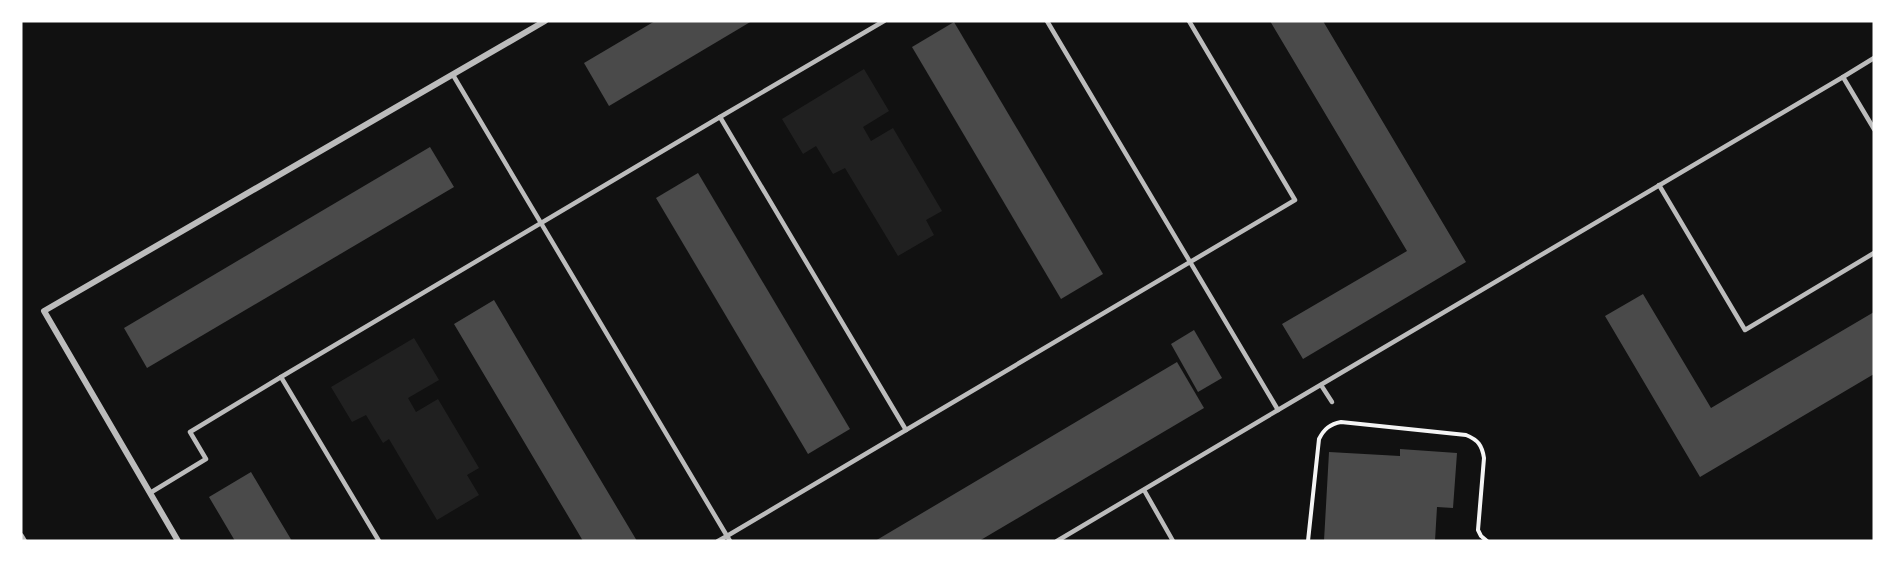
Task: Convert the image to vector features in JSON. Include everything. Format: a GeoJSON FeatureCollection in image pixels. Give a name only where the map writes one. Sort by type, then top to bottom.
{"type":"FeatureCollection","features":[{"type":"Feature","properties":{"kind":"street"},"geometry":{"type":"LineString","coordinates":[[178,541],[44,311],[545,21]]}},
{"type":"Feature","properties":{"kind":"street"},"geometry":{"type":"LineString","coordinates":[[21,536],[24,541]]}},
{"type":"Feature","properties":{"kind":"lane"},"geometry":{"type":"LineString","coordinates":[[150,493],[206,459],[190,432],[884,21]]}},
{"type":"Feature","properties":{"kind":"lane"},"geometry":{"type":"LineString","coordinates":[[1047,21],[1278,410]]}},
{"type":"Feature","properties":{"kind":"lane"},"geometry":{"type":"LineString","coordinates":[[718,541],[728,538],[1295,200],[1189,21]]}},
{"type":"Feature","properties":{"kind":"lane"},"geometry":{"type":"LineString","coordinates":[[1057,541],[1874,58]]}},
{"type":"Feature","properties":{"kind":"lane"},"geometry":{"type":"LineString","coordinates":[[453,75],[728,538]]}},
{"type":"Feature","properties":{"kind":"lane"},"geometry":{"type":"LineString","coordinates":[[1843,76],[1874,129]]}},
{"type":"Feature","properties":{"kind":"lane"},"geometry":{"type":"LineString","coordinates":[[720,117],[906,430]]}},
{"type":"Feature","properties":{"kind":"lane"},"geometry":{"type":"LineString","coordinates":[[1659,185],[1744,330],[1874,253]]}},
{"type":"Feature","properties":{"kind":"lane"},"geometry":{"type":"LineString","coordinates":[[281,377],[379,541]]}},
{"type":"Feature","properties":{"kind":"lane"},"geometry":{"type":"LineString","coordinates":[[1321,385],[1332,402]]}},
{"type":"Feature","properties":{"kind":"lane"},"geometry":{"type":"LineString","coordinates":[[1144,490],[1173,541]]}},
{"type":"Feature","properties":{"kind":"path"},"geometry":{"type":"LineString","coordinates":[[1308,541],[1319,439],[1323,431],[1341,422],[1466,435],[1476,439],[1483,447],[1484,458],[1478,530],[1480,536],[1487,541]]}},
{"type":"Feature","properties":{"kind":"shaded area"},"geometry":{"type":"Polygon","coordinates":[[[864,69],[889,111],[863,127],[871,141],[893,128],[942,211],[926,220],[934,235],[898,256],[845,168],[833,174],[816,146],[803,154],[782,119],[864,69]]]}},
{"type":"Feature","properties":{"kind":"shaded area"},"geometry":{"type":"Polygon","coordinates":[[[414,338],[439,380],[408,398],[416,412],[438,399],[479,468],[467,475],[479,495],[437,520],[389,439],[383,443],[366,415],[352,422],[331,387],[414,338]]]}},
{"type":"Feature","properties":{"kind":"building"},"geometry":{"type":"Polygon","coordinates":[[[655,21],[752,21],[609,106],[584,63],[655,21]]]}},
{"type":"Feature","properties":{"kind":"building"},"geometry":{"type":"Polygon","coordinates":[[[1270,21],[1323,21],[1466,262],[1303,359],[1282,324],[1407,251],[1270,21]]]}},
{"type":"Feature","properties":{"kind":"building"},"geometry":{"type":"Polygon","coordinates":[[[954,22],[1103,274],[1061,299],[912,47],[954,22]]]}},
{"type":"Feature","properties":{"kind":"building"},"geometry":{"type":"Polygon","coordinates":[[[430,147],[454,187],[147,368],[124,328],[430,147]]]}},
{"type":"Feature","properties":{"kind":"building"},"geometry":{"type":"Polygon","coordinates":[[[698,173],[850,429],[808,454],[656,198],[698,173]]]}},
{"type":"Feature","properties":{"kind":"building"},"geometry":{"type":"Polygon","coordinates":[[[1643,294],[1711,408],[1874,312],[1874,374],[1700,477],[1605,316],[1643,294]]]}},
{"type":"Feature","properties":{"kind":"building"},"geometry":{"type":"Polygon","coordinates":[[[494,300],[637,541],[583,541],[454,324],[494,300]]]}},
{"type":"Feature","properties":{"kind":"building"},"geometry":{"type":"Polygon","coordinates":[[[1194,330],[1222,378],[1198,392],[1171,344],[1194,330]]]}},
{"type":"Feature","properties":{"kind":"building"},"geometry":{"type":"Polygon","coordinates":[[[1177,362],[1204,408],[979,541],[875,541],[1177,362]]]}},
{"type":"Feature","properties":{"kind":"building"},"geometry":{"type":"Polygon","coordinates":[[[1400,449],[1457,453],[1453,508],[1437,507],[1435,541],[1324,541],[1329,452],[1400,456],[1400,449]]]}},
{"type":"Feature","properties":{"kind":"building"},"geometry":{"type":"Polygon","coordinates":[[[251,472],[292,541],[235,541],[209,497],[251,472]]]}}]}
